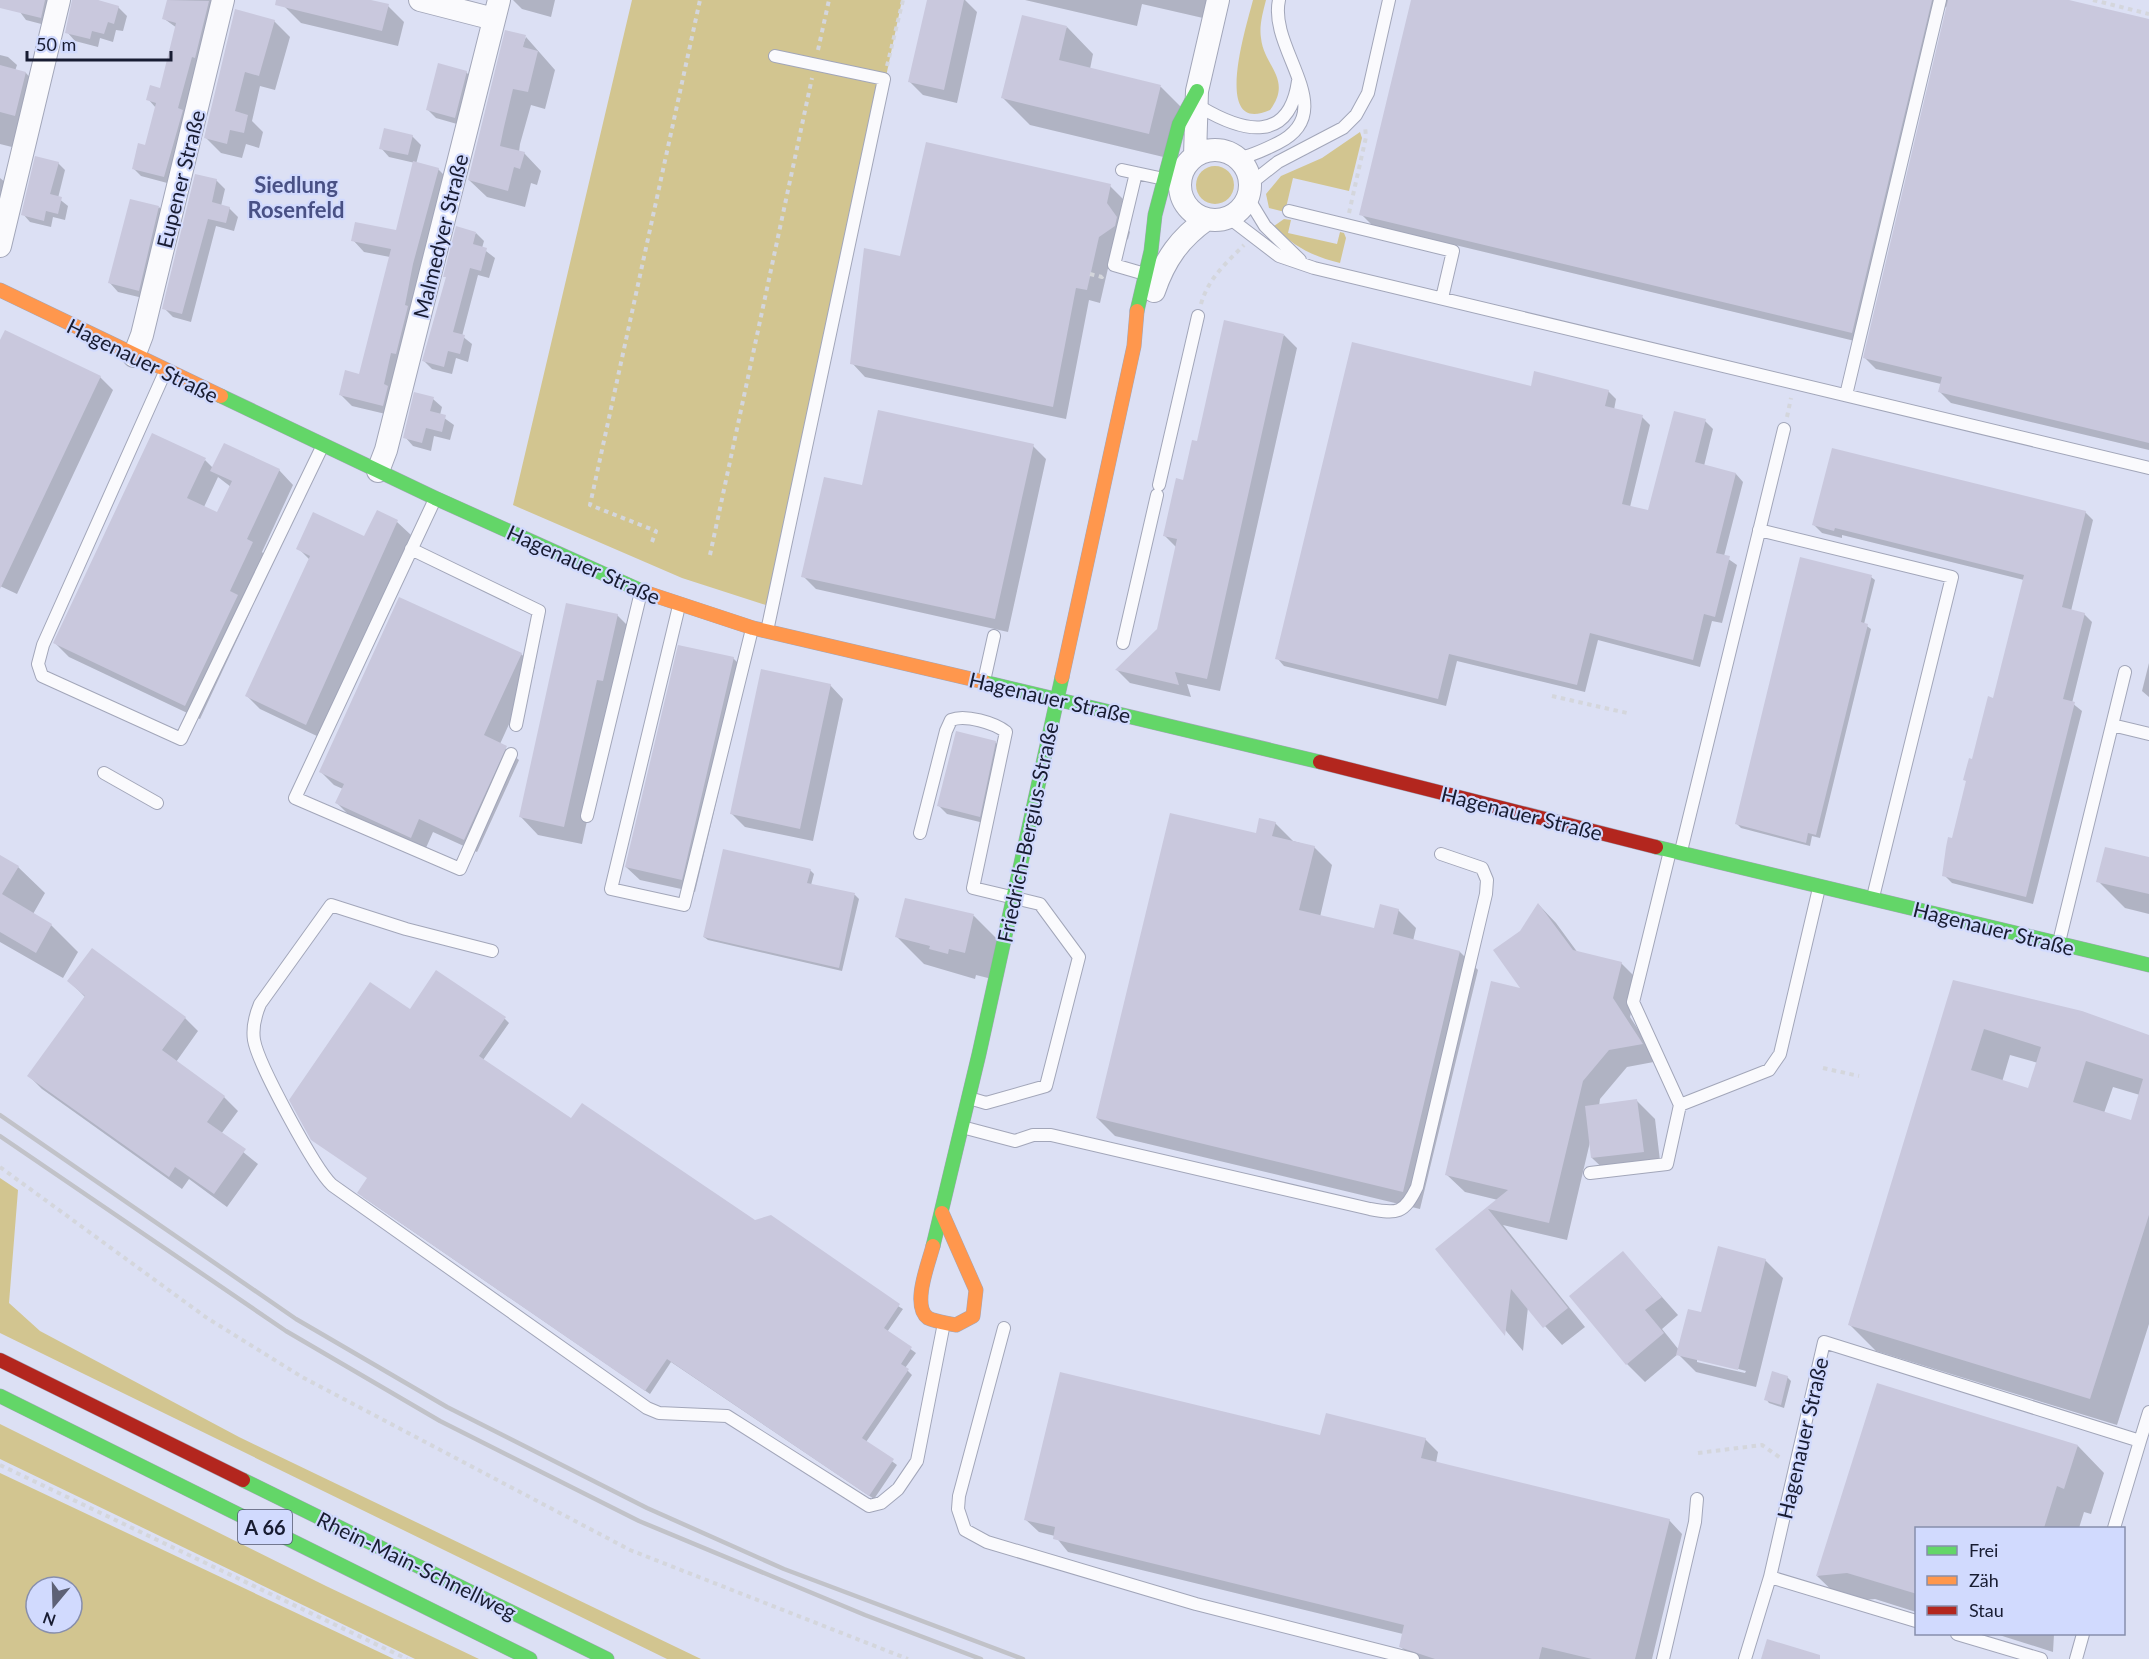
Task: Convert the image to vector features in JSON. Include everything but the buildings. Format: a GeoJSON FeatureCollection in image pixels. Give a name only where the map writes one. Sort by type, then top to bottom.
{"type":"FeatureCollection","features":[{"type":"Feature","properties":{"kind":"main road","name":"Friedrich-Bergius-Straße"},"geometry":{"type":"LineString","coordinates":[[1176,185],[1179,124],[1199,99]]}},
{"type":"Feature","properties":{"kind":"main road","name":"Friedrich-Bergius-Straße"},"geometry":{"type":"LineString","coordinates":[[944,1323],[923,1313],[920,1303],[962,1127],[1057,698],[1134,346],[1137,314],[1151,251]]}},
{"type":"Feature","properties":{"kind":"main road","name":"Hagenauer Straße"},"geometry":{"type":"LineString","coordinates":[[0,290],[322,446],[641,591],[753,628],[1228,738],[1560,824],[2149,965]]}},
{"type":"Feature","properties":{"kind":"main road"},"geometry":{"type":"LineString","coordinates":[[942,1213],[976,1290],[973,1316],[956,1325],[944,1323]]}},
{"type":"Feature","properties":{"kind":"main road","name":"Rhein-Main-Schnellweg"},"geometry":{"type":"LineString","coordinates":[[0,1360],[607,1659]]}},
{"type":"Feature","properties":{"kind":"main road","name":"Rhein-Main-Schnellweg"},"geometry":{"type":"LineString","coordinates":[[0,1396],[530,1659]]}},
{"type":"Feature","properties":{"kind":"street"},"geometry":{"type":"LineString","coordinates":[[0,246],[59,0]]}},
{"type":"Feature","properties":{"kind":"street","name":"Eupener Straße"},"geometry":{"type":"LineString","coordinates":[[134,356],[142,335],[223,0]]}},
{"type":"Feature","properties":{"kind":"street"},"geometry":{"type":"LineString","coordinates":[[420,0],[496,10]]}},
{"type":"Feature","properties":{"kind":"street","name":"Friedrich-Bergius-Straße"},"geometry":{"type":"LineString","coordinates":[[1151,251],[1176,185],[1195,156],[1199,99],[1218,0]]}},
{"type":"Feature","properties":{"kind":"street","name":"Malmedyer Straße"},"geometry":{"type":"LineString","coordinates":[[378,471],[386,450],[496,10]]}},
{"type":"Feature","properties":{"kind":"street"},"geometry":{"type":"LineString","coordinates":[[1199,99],[1230,154],[1249,174],[1249,191]]}},
{"type":"Feature","properties":{"kind":"street"},"geometry":{"type":"LineString","coordinates":[[1195,156],[1208,150],[1230,154]]}},
{"type":"Feature","properties":{"kind":"street"},"geometry":{"type":"LineString","coordinates":[[1176,185],[1192,211],[1218,218]]}},
{"type":"Feature","properties":{"kind":"street","name":"Friedrich-Bergius-Straße"},"geometry":{"type":"LineString","coordinates":[[1134,346],[1165,264],[1184,237],[1243,207],[1249,191]]}},
{"type":"Feature","properties":{"kind":"lane"},"geometry":{"type":"LineString","coordinates":[[1230,154],[1271,147],[1294,132],[1305,115],[1306,104],[1279,29],[1276,15],[1279,0]]}},
{"type":"Feature","properties":{"kind":"lane"},"geometry":{"type":"LineString","coordinates":[[1314,268],[1290,252],[1265,226],[1249,191],[1278,162],[1343,128],[1356,115],[1368,93],[1389,0]]}},
{"type":"Feature","properties":{"kind":"lane"},"geometry":{"type":"LineString","coordinates":[[1846,395],[1940,0]]}},
{"type":"Feature","properties":{"kind":"lane"},"geometry":{"type":"LineString","coordinates":[[767,632],[884,79],[775,56]]}},
{"type":"Feature","properties":{"kind":"lane"},"geometry":{"type":"LineString","coordinates":[[1199,99],[1236,126],[1249,129],[1269,125],[1289,109],[1296,96],[1298,80]]}},
{"type":"Feature","properties":{"kind":"lane"},"geometry":{"type":"LineString","coordinates":[[1122,170],[1176,185]]}},
{"type":"Feature","properties":{"kind":"lane"},"geometry":{"type":"LineString","coordinates":[[1136,173],[1114,265],[1145,274]]}},
{"type":"Feature","properties":{"kind":"lane"},"geometry":{"type":"LineString","coordinates":[[1289,212],[1453,251],[1442,298]]}},
{"type":"Feature","properties":{"kind":"lane"},"geometry":{"type":"LineString","coordinates":[[1218,218],[1279,256],[1314,268],[2149,468]]}},
{"type":"Feature","properties":{"kind":"lane"},"geometry":{"type":"LineString","coordinates":[[1123,643],[1198,316]]}},
{"type":"Feature","properties":{"kind":"lane"},"geometry":{"type":"LineString","coordinates":[[165,371],[43,645],[38,664],[42,676],[182,739],[322,446]]}},
{"type":"Feature","properties":{"kind":"lane"},"geometry":{"type":"LineString","coordinates":[[1590,1173],[1667,1164],[1680,1105],[1633,1002],[1676,851],[1784,429]]}},
{"type":"Feature","properties":{"kind":"lane"},"geometry":{"type":"LineString","coordinates":[[435,498],[295,798],[459,869],[510,754]]}},
{"type":"Feature","properties":{"kind":"lane"},"geometry":{"type":"LineString","coordinates":[[1759,530],[1952,577],[1872,898]]}},
{"type":"Feature","properties":{"kind":"lane"},"geometry":{"type":"LineString","coordinates":[[411,549],[539,611],[516,725]]}},
{"type":"Feature","properties":{"kind":"lane"},"geometry":{"type":"LineString","coordinates":[[587,816],[641,591]]}},
{"type":"Feature","properties":{"kind":"lane"},"geometry":{"type":"LineString","coordinates":[[679,604],[611,890],[684,905],[753,628]]}},
{"type":"Feature","properties":{"kind":"lane"},"geometry":{"type":"LineString","coordinates":[[984,683],[994,636]]}},
{"type":"Feature","properties":{"kind":"lane"},"geometry":{"type":"LineString","coordinates":[[2058,944],[2126,672]]}},
{"type":"Feature","properties":{"kind":"lane"},"geometry":{"type":"LineString","coordinates":[[920,833],[946,731],[951,720],[958,717],[1000,727],[1006,732],[973,888],[1040,904],[1078,957],[1046,1086],[986,1103],[968,1098]]}},
{"type":"Feature","properties":{"kind":"lane"},"geometry":{"type":"LineString","coordinates":[[2112,725],[2149,734]]}},
{"type":"Feature","properties":{"kind":"lane"},"geometry":{"type":"LineString","coordinates":[[104,773],[157,803]]}},
{"type":"Feature","properties":{"kind":"lane"},"geometry":{"type":"LineString","coordinates":[[962,1127],[1015,1141],[1033,1135],[1051,1135],[1370,1209],[1391,1213],[1399,1211],[1407,1206],[1417,1187],[1486,894],[1486,874],[1482,868],[1441,854]]}},
{"type":"Feature","properties":{"kind":"lane"},"geometry":{"type":"LineString","coordinates":[[1680,1105],[1761,1074],[1774,1066],[1780,1054],[1820,886]]}},
{"type":"Feature","properties":{"kind":"lane"},"geometry":{"type":"LineString","coordinates":[[492,951],[406,929],[331,905],[260,1004],[254,1018],[254,1041],[263,1066],[317,1167],[332,1185],[647,1408],[659,1413],[727,1416],[869,1506],[881,1503],[898,1489],[917,1461],[944,1323]]}},
{"type":"Feature","properties":{"kind":"lane"},"geometry":{"type":"LineString","coordinates":[[1004,1328],[959,1497],[958,1509],[965,1530],[987,1542],[1196,1604],[1413,1659]]}},
{"type":"Feature","properties":{"kind":"lane","name":"Hagenauer Straße"},"geometry":{"type":"LineString","coordinates":[[1745,1659],[1770,1577],[1824,1342],[2140,1441]]}},
{"type":"Feature","properties":{"kind":"lane"},"geometry":{"type":"LineString","coordinates":[[2114,1527],[2149,1412]]}},
{"type":"Feature","properties":{"kind":"lane"},"geometry":{"type":"LineString","coordinates":[[1663,1659],[1695,1522],[1697,1499]]}},
{"type":"Feature","properties":{"kind":"lane"},"geometry":{"type":"LineString","coordinates":[[1770,1577],[1915,1620]]}},
{"type":"Feature","properties":{"kind":"lane"},"geometry":{"type":"LineString","coordinates":[[1960,1635],[2041,1659]]}},
{"type":"Feature","properties":{"kind":"lane"},"geometry":{"type":"LineString","coordinates":[[2076,1659],[2083,1635]]}},
{"type":"Feature","properties":{"kind":"path"},"geometry":{"type":"LineString","coordinates":[[652,542],[656,531],[590,505],[700,0]]}},
{"type":"Feature","properties":{"kind":"path"},"geometry":{"type":"LineString","coordinates":[[710,555],[829,0]]}},
{"type":"Feature","properties":{"kind":"path"},"geometry":{"type":"LineString","coordinates":[[884,79],[903,0]]}},
{"type":"Feature","properties":{"kind":"path"},"geometry":{"type":"LineString","coordinates":[[2093,0],[2149,14]]}},
{"type":"Feature","properties":{"kind":"path"},"geometry":{"type":"LineString","coordinates":[[1348,219],[1366,137],[1365,122]]}},
{"type":"Feature","properties":{"kind":"path"},"geometry":{"type":"LineString","coordinates":[[1198,316],[1204,292],[1218,271],[1245,244]]}},
{"type":"Feature","properties":{"kind":"path"},"geometry":{"type":"LineString","coordinates":[[1552,696],[1627,712]]}},
{"type":"Feature","properties":{"kind":"path"},"geometry":{"type":"LineString","coordinates":[[1822,1068],[1858,1076]]}},
{"type":"Feature","properties":{"kind":"path"},"geometry":{"type":"LineString","coordinates":[[0,1167],[207,1318],[313,1382],[630,1551],[908,1659]]}},
{"type":"Feature","properties":{"kind":"path"},"geometry":{"type":"LineString","coordinates":[[1698,1453],[1762,1445],[1794,1469]]}},
{"type":"Feature","properties":{"kind":"path"},"geometry":{"type":"LineString","coordinates":[[0,1465],[407,1659]]}},
{"type":"Feature","properties":{"kind":"shaded area"},"geometry":{"type":"Polygon","coordinates":[[[632,0],[902,0],[775,608],[682,578],[513,505],[632,0]]]}},
{"type":"Feature","properties":{"kind":"shaded area"},"geometry":{"type":"Polygon","coordinates":[[[1253,0],[1266,0],[1261,24],[1261,38],[1263,48],[1278,81],[1279,90],[1270,110],[1252,114],[1241,107],[1237,93],[1237,73],[1253,0]]]}},
{"type":"Feature","properties":{"kind":"shaded area"},"geometry":{"type":"Polygon","coordinates":[[[1360,132],[1362,138],[1349,191],[1293,178],[1285,212],[1269,208],[1266,194],[1281,176],[1322,158],[1360,132]]]}},
{"type":"Feature","properties":{"kind":"shaded area"},"geometry":{"type":"Polygon","coordinates":[[[1215,166],[1228,172],[1234,185],[1228,198],[1215,204],[1202,198],[1196,185],[1202,172],[1215,166]]]}},
{"type":"Feature","properties":{"kind":"shaded area"},"geometry":{"type":"Polygon","coordinates":[[[1284,219],[1291,220],[1288,233],[1337,244],[1340,232],[1344,233],[1346,238],[1340,263],[1312,254],[1289,240],[1274,226],[1284,219]]]}},
{"type":"Feature","properties":{"kind":"shaded area"},"geometry":{"type":"Polygon","coordinates":[[[0,1178],[18,1190],[9,1303],[40,1331],[239,1437],[701,1659],[667,1659],[0,1333],[0,1178]]]}},
{"type":"Feature","properties":{"kind":"shaded area"},"geometry":{"type":"Polygon","coordinates":[[[0,1424],[326,1586],[479,1659],[415,1659],[0,1459],[0,1424]]]}},
{"type":"Feature","properties":{"kind":"shaded area"},"geometry":{"type":"Polygon","coordinates":[[[0,1473],[394,1659],[0,1659],[0,1473]]]}},
{"type":"Feature","properties":{"kind":"railway"},"geometry":{"type":"LineString","coordinates":[[0,1115],[296,1319],[447,1407],[647,1508],[784,1569],[1023,1659]]}},
{"type":"Feature","properties":{"kind":"railway"},"geometry":{"type":"LineString","coordinates":[[0,1136],[286,1331],[440,1421],[639,1521],[865,1615],[981,1659]]}},
{"type":"Feature","properties":{"kind":"traffic: fast"},"geometry":{"type":"LineString","coordinates":[[1137,311],[1151,251],[1155,215],[1179,124],[1197,91]]}},
{"type":"Feature","properties":{"kind":"traffic: fast"},"geometry":{"type":"LineString","coordinates":[[221,396],[435,498],[644,592]]}},
{"type":"Feature","properties":{"kind":"traffic: fast"},"geometry":{"type":"LineString","coordinates":[[933,1246],[979,1054],[1062,677]]}},
{"type":"Feature","properties":{"kind":"traffic: fast"},"geometry":{"type":"LineString","coordinates":[[984,682],[1320,762]]}},
{"type":"Feature","properties":{"kind":"traffic: fast"},"geometry":{"type":"LineString","coordinates":[[1656,847],[2149,965]]}},
{"type":"Feature","properties":{"kind":"traffic: fast"},"geometry":{"type":"LineString","coordinates":[[0,1396],[530,1659]]}},
{"type":"Feature","properties":{"kind":"traffic: fast"},"geometry":{"type":"LineString","coordinates":[[243,1480],[607,1659]]}},
{"type":"Feature","properties":{"kind":"traffic: slow"},"geometry":{"type":"LineString","coordinates":[[0,290],[221,396]]}},
{"type":"Feature","properties":{"kind":"traffic: slow"},"geometry":{"type":"LineString","coordinates":[[1062,677],[1134,346],[1137,311]]}},
{"type":"Feature","properties":{"kind":"traffic: slow"},"geometry":{"type":"LineString","coordinates":[[644,592],[753,628],[984,682]]}},
{"type":"Feature","properties":{"kind":"traffic: slow"},"geometry":{"type":"LineString","coordinates":[[933,1246],[921,1294],[923,1312],[928,1318],[956,1325],[973,1316],[976,1290],[942,1213]]}},
{"type":"Feature","properties":{"kind":"traffic: jam"},"geometry":{"type":"LineString","coordinates":[[1320,762],[1656,847]]}},
{"type":"Feature","properties":{"kind":"traffic: jam"},"geometry":{"type":"LineString","coordinates":[[0,1360],[243,1480]]}},
{"type":"Feature","properties":{"kind":"district","name":"Siedlung Rosenfeld"},"geometry":{"type":"Point","coordinates":[296,196]}}]}
